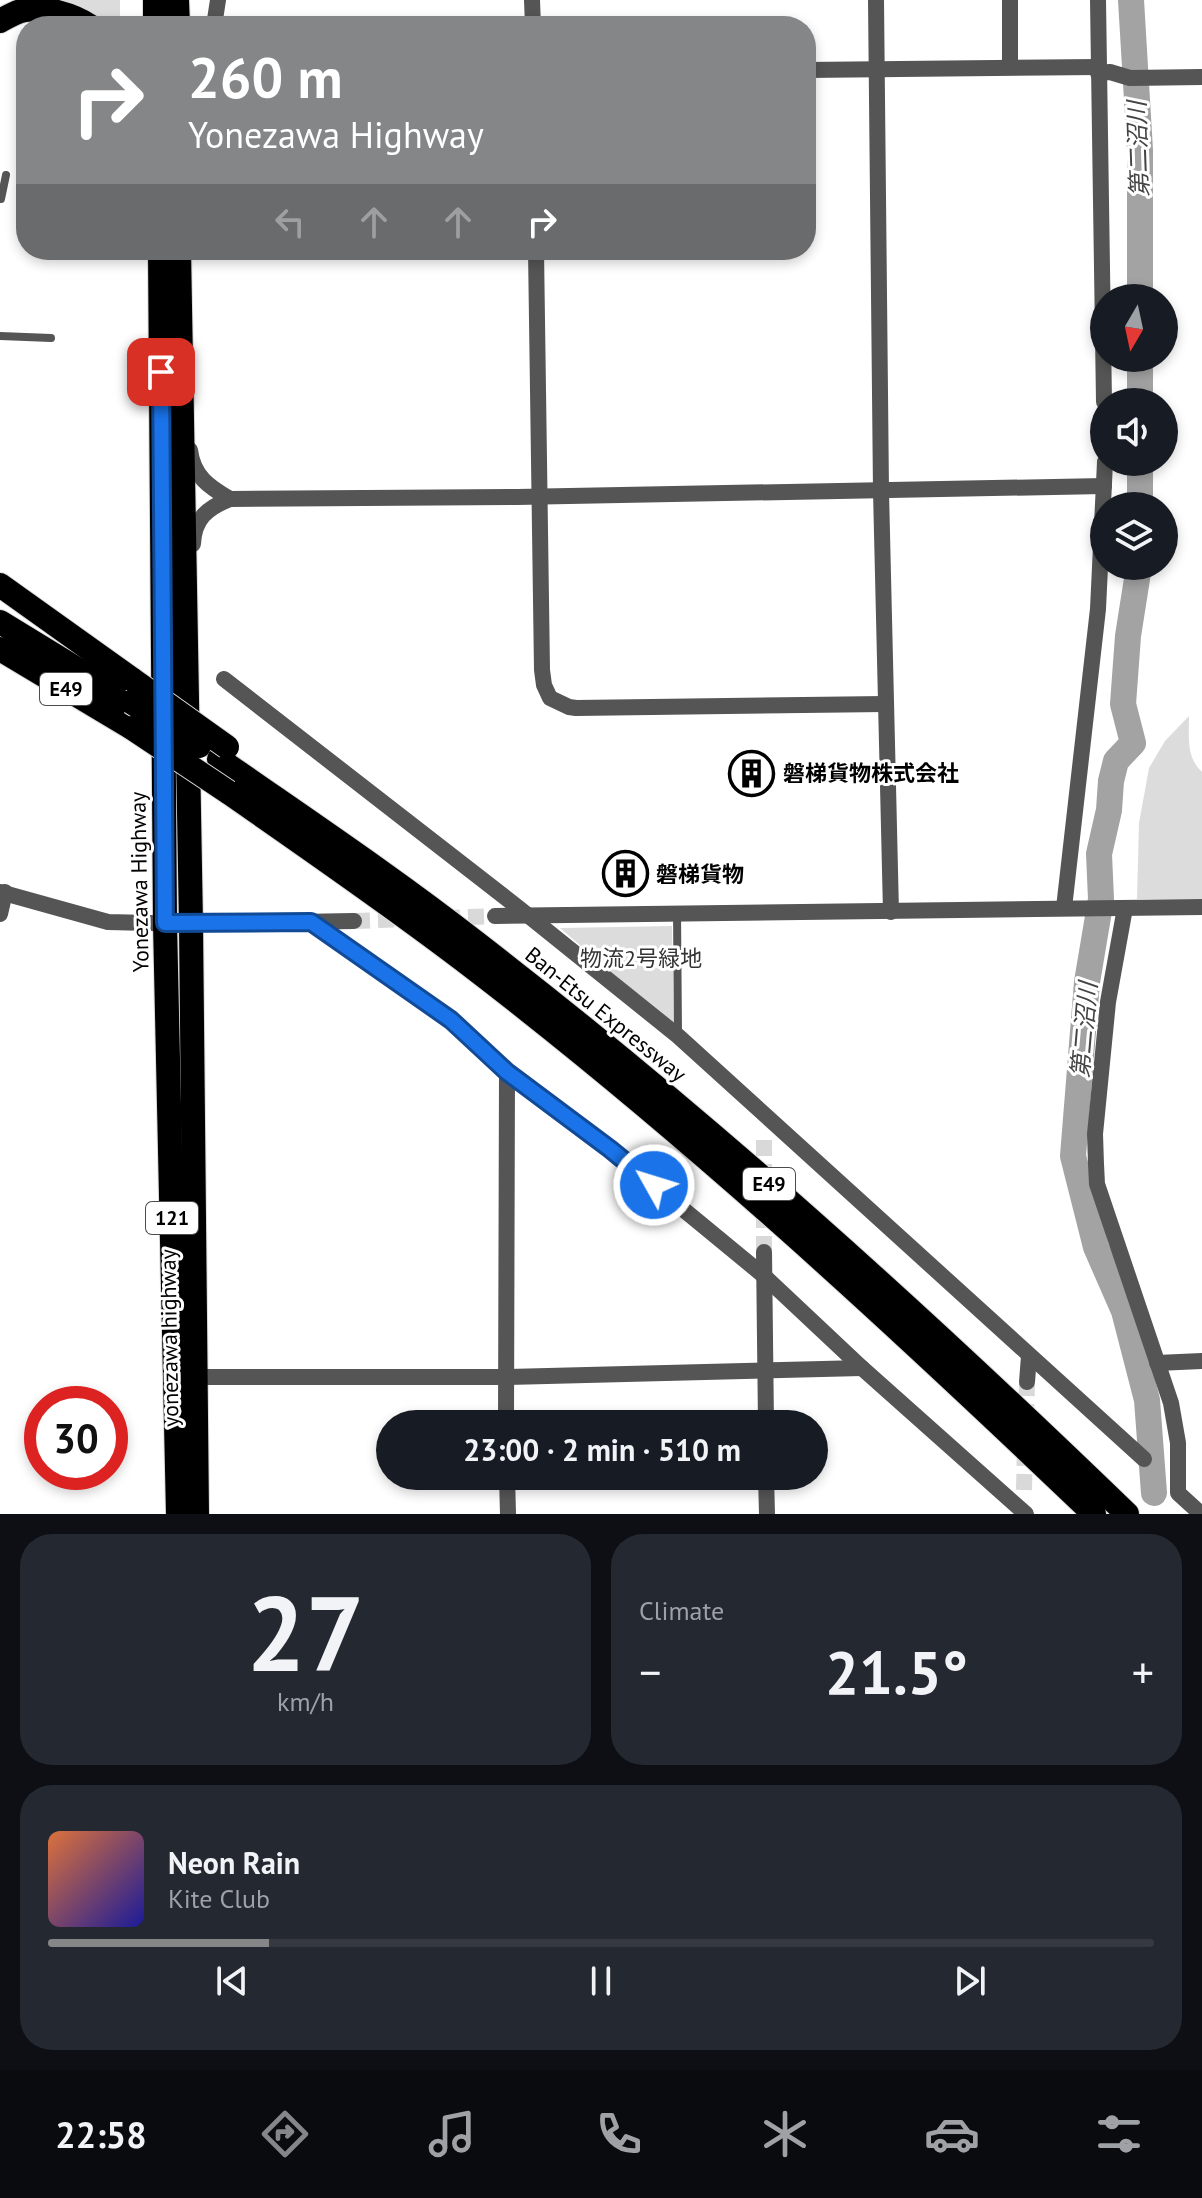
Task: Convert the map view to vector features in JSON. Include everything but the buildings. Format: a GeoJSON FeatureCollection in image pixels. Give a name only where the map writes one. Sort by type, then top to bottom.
{"type":"FeatureCollection","features":[{"type":"Feature","properties":{"kind":"highway"},"geometry":{"type":"LineString","coordinates":[[2,20],[24,10],[54,11],[68,16]]}},
{"type":"Feature","properties":{"kind":"highway"},"geometry":{"type":"LineString","coordinates":[[149,260],[154,366],[161,398]]}},
{"type":"Feature","properties":{"kind":"highway","name":"Yonezawa Highway"},"geometry":{"type":"LineString","coordinates":[[160,260],[165,923],[178,1514]]}},
{"type":"Feature","properties":{"kind":"highway","name":"yonezawa highway"},"geometry":{"type":"LineString","coordinates":[[179,260],[197,1514]]}},
{"type":"Feature","properties":{"kind":"highway"},"geometry":{"type":"LineString","coordinates":[[0,585],[132,691]]}},
{"type":"Feature","properties":{"kind":"highway","name":"Ban-Etsu Expressway"},"geometry":{"type":"LineString","coordinates":[[0,622],[132,691],[223,753],[474,941],[724,1145],[903,1304],[1127,1514]]}},
{"type":"Feature","properties":{"kind":"highway","name":"E49"},"geometry":{"type":"LineString","coordinates":[[0,649],[132,728],[228,792],[465,961],[646,1108],[834,1272],[1094,1514]]}},
{"type":"Feature","properties":{"kind":"street"},"geometry":{"type":"LineString","coordinates":[[876,0],[881,491],[891,912]]}},
{"type":"Feature","properties":{"kind":"street"},"geometry":{"type":"LineString","coordinates":[[1010,0],[1010,66]]}},
{"type":"Feature","properties":{"kind":"street"},"geometry":{"type":"LineString","coordinates":[[1098,0],[1104,388]]}},
{"type":"Feature","properties":{"kind":"street"},"geometry":{"type":"LineString","coordinates":[[816,70],[1010,66],[1098,70],[1135,78],[1202,77]]}},
{"type":"Feature","properties":{"kind":"street"},"geometry":{"type":"LineString","coordinates":[[536,260],[542,670],[550,698],[576,708],[885,704]]}},
{"type":"Feature","properties":{"kind":"street"},"geometry":{"type":"LineString","coordinates":[[183,414],[190,428],[191,454],[197,474],[230,499]]}},
{"type":"Feature","properties":{"kind":"street"},"geometry":{"type":"LineString","coordinates":[[1064,908],[1098,609],[1104,476]]}},
{"type":"Feature","properties":{"kind":"street"},"geometry":{"type":"LineString","coordinates":[[186,660],[195,642],[194,531],[203,515],[230,499],[540,497],[1104,486]]}},
{"type":"Feature","properties":{"kind":"street"},"geometry":{"type":"LineString","coordinates":[[224,679],[678,1036],[1144,1459]]}},
{"type":"Feature","properties":{"kind":"street"},"geometry":{"type":"LineString","coordinates":[[0,914],[2,892],[108,922],[354,921]]}},
{"type":"Feature","properties":{"kind":"street"},"geometry":{"type":"LineString","coordinates":[[495,916],[677,910],[891,912],[1202,907]]}},
{"type":"Feature","properties":{"kind":"street"},"geometry":{"type":"LineString","coordinates":[[1121,908],[1095,1134],[1097,1184],[1171,1403],[1178,1443],[1178,1493],[1201,1514]]}},
{"type":"Feature","properties":{"kind":"street"},"geometry":{"type":"LineString","coordinates":[[311,922],[451,1020],[507,1072],[610,1149],[763,1275],[1026,1514]]}},
{"type":"Feature","properties":{"kind":"street"},"geometry":{"type":"LineString","coordinates":[[506,1410],[507,1072]]}},
{"type":"Feature","properties":{"kind":"street"},"geometry":{"type":"LineString","coordinates":[[764,1138],[765,1115]]}},
{"type":"Feature","properties":{"kind":"street"},"geometry":{"type":"LineString","coordinates":[[764,1252],[766,1410]]}},
{"type":"Feature","properties":{"kind":"street"},"geometry":{"type":"LineString","coordinates":[[1027,1382],[1029,1356]]}},
{"type":"Feature","properties":{"kind":"street"},"geometry":{"type":"LineString","coordinates":[[1157,1363],[1202,1361]]}},
{"type":"Feature","properties":{"kind":"street"},"geometry":{"type":"LineString","coordinates":[[195,1377],[505,1377],[862,1368]]}},
{"type":"Feature","properties":{"kind":"street"},"geometry":{"type":"LineString","coordinates":[[507,1490],[508,1514]]}},
{"type":"Feature","properties":{"kind":"street"},"geometry":{"type":"LineString","coordinates":[[766,1490],[767,1514]]}},
{"type":"Feature","properties":{"kind":"street"},"geometry":{"type":"LineString","coordinates":[[1024,1490],[1026,1514]]}},
{"type":"Feature","properties":{"kind":"lane"},"geometry":{"type":"LineString","coordinates":[[2,20],[22,0]]}},
{"type":"Feature","properties":{"kind":"lane"},"geometry":{"type":"LineString","coordinates":[[1,199],[6,175]]}},
{"type":"Feature","properties":{"kind":"lane"},"geometry":{"type":"LineString","coordinates":[[0,336],[51,338]]}},
{"type":"Feature","properties":{"kind":"lane"},"geometry":{"type":"LineString","coordinates":[[677,910],[678,1036]]}},
{"type":"Feature","properties":{"kind":"green space"},"geometry":{"type":"Polygon","coordinates":[[[41,0],[120,0],[120,16],[95,16],[89,11],[41,0]]]}},
{"type":"Feature","properties":{"kind":"green space"},"geometry":{"type":"Polygon","coordinates":[[[1189,716],[1191,753],[1202,772],[1202,899],[1137,899],[1139,823],[1149,768],[1165,741],[1189,716]]]}},
{"type":"Feature","properties":{"kind":"green space","name":"物流2号緑地"},"geometry":{"type":"Polygon","coordinates":[[[672,926],[674,1026],[560,928],[672,926]]]}},
{"type":"Feature","properties":{"kind":"waterway","name":"第二沼川"},"geometry":{"type":"LineString","coordinates":[[1131,0],[1140,150],[1140,284]]}},
{"type":"Feature","properties":{"kind":"waterway","name":"第二沼川"},"geometry":{"type":"LineString","coordinates":[[1140,372],[1140,388]]}},
{"type":"Feature","properties":{"kind":"waterway","name":"第二沼川"},"geometry":{"type":"LineString","coordinates":[[1140,476],[1140,492]]}},
{"type":"Feature","properties":{"kind":"waterway","name":"第二沼川"},"geometry":{"type":"LineString","coordinates":[[1137,580],[1128,636],[1123,704],[1133,743],[1116,761],[1099,854],[1101,899],[1087,982],[1073,1156],[1096,1247],[1124,1311],[1147,1400],[1154,1493]]}},
{"type":"Feature","properties":{"kind":"tunnel"},"geometry":{"type":"LineString","coordinates":[[444,918],[495,916]]}},
{"type":"Feature","properties":{"kind":"tunnel"},"geometry":{"type":"LineString","coordinates":[[354,921],[409,919]]}},
{"type":"Feature","properties":{"kind":"tunnel"},"geometry":{"type":"LineString","coordinates":[[764,1138],[764,1252]]}},
{"type":"Feature","properties":{"kind":"tunnel"},"geometry":{"type":"LineString","coordinates":[[1026,1420],[1027,1382]]}},
{"type":"Feature","properties":{"kind":"tunnel"},"geometry":{"type":"LineString","coordinates":[[1024,1490],[1025,1444]]}},
{"type":"Feature","properties":{"kind":"place","name":"磐梯貨物株式会社"},"geometry":{"type":"Point","coordinates":[752,773]}},
{"type":"Feature","properties":{"kind":"place","name":"磐梯貨物"},"geometry":{"type":"Point","coordinates":[625,874]}},
{"type":"Feature","properties":{"kind":"route"},"geometry":{"type":"LineString","coordinates":[[161,372],[165,923],[311,922],[451,1020],[507,1072],[654,1185]]}}]}
